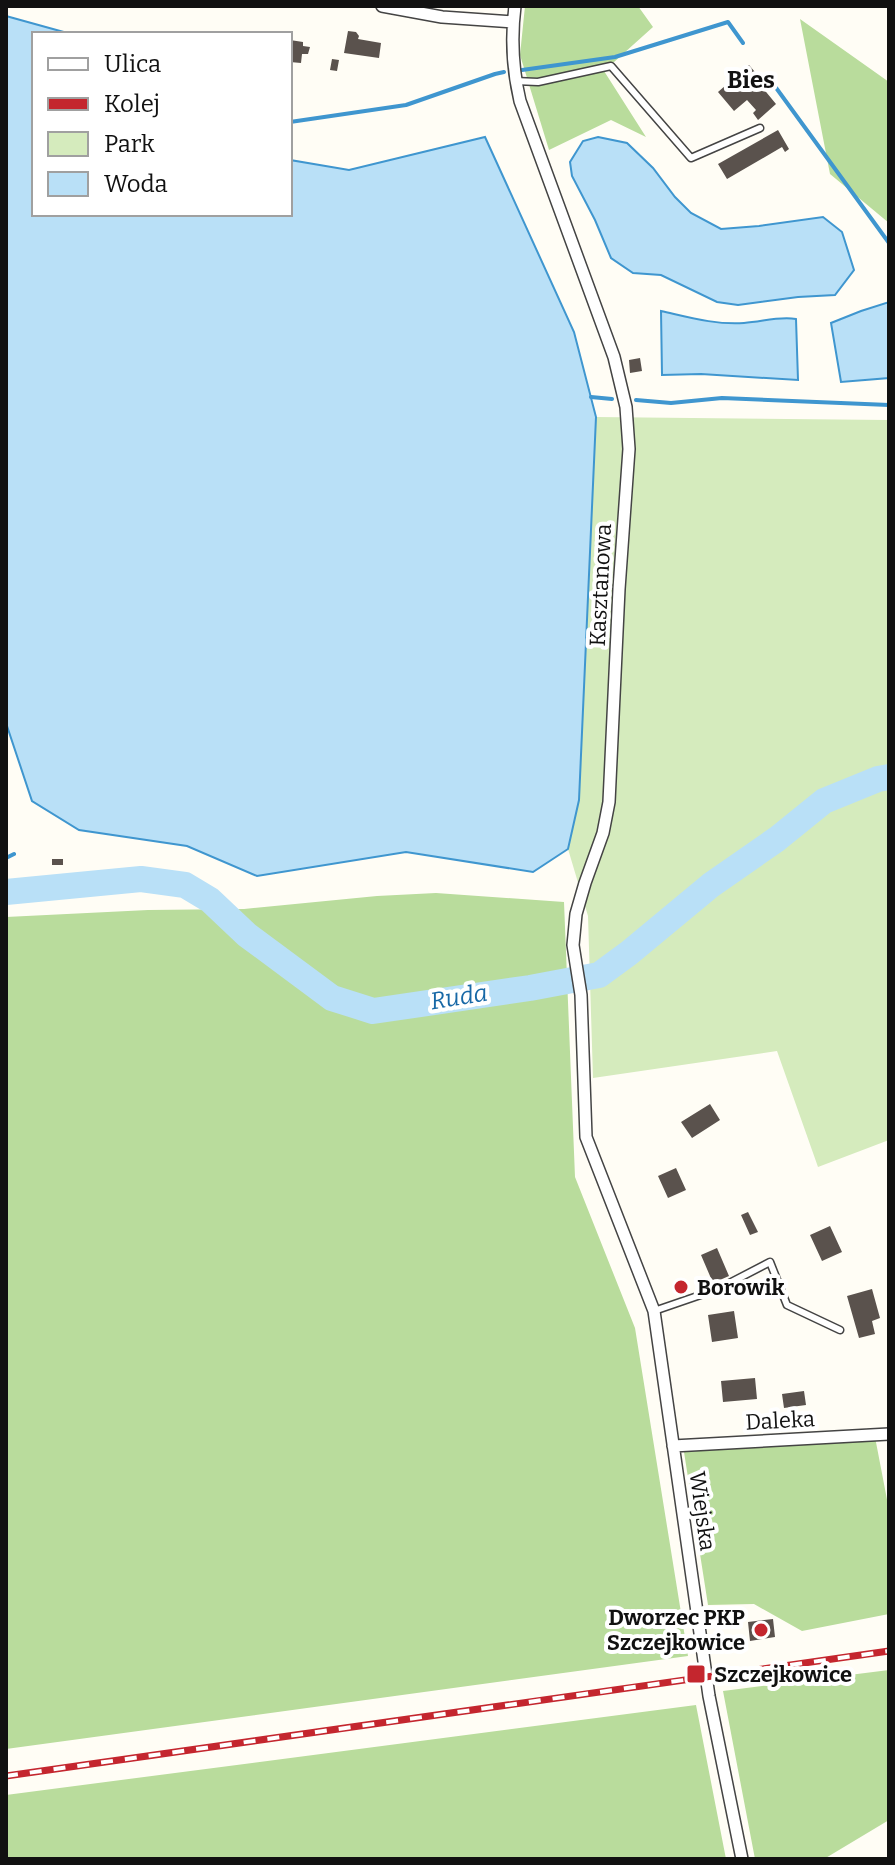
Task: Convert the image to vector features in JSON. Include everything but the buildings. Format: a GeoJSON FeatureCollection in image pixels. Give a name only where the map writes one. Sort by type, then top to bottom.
{"type":"FeatureCollection","features":[{"type":"Feature","properties":{"kind":"street"},"geometry":{"type":"LineString","coordinates":[[382,6],[442,17],[513,22]]}},
{"type":"Feature","properties":{"kind":"street","name":"Kasztanowa"},"geometry":{"type":"LineString","coordinates":[[515,6],[515,81],[520,101],[614,357],[626,407],[629,449],[609,802],[603,833],[576,914],[573,945],[581,995],[586,1137],[601,1176]]}},
{"type":"Feature","properties":{"kind":"street","name":"Wiejska"},"geometry":{"type":"LineString","coordinates":[[601,1176],[654,1311],[709,1696],[742,1859]]}},
{"type":"Feature","properties":{"kind":"street","name":"Daleka"},"geometry":{"type":"LineString","coordinates":[[673,1446],[889,1434]]}},
{"type":"Feature","properties":{"kind":"lane"},"geometry":{"type":"LineString","coordinates":[[515,81],[538,82],[611,66],[691,158],[760,128]]}},
{"type":"Feature","properties":{"kind":"lane"},"geometry":{"type":"LineString","coordinates":[[654,1311],[718,1289],[770,1262],[787,1305],[840,1330]]}},
{"type":"Feature","properties":{"kind":"green space"},"geometry":{"type":"Polygon","coordinates":[[[525,6],[638,6],[653,27],[604,71],[646,137],[611,120],[549,150],[520,55],[525,6]]]}},
{"type":"Feature","properties":{"kind":"green space"},"geometry":{"type":"Polygon","coordinates":[[[800,19],[889,82],[889,223],[830,174],[800,19]]]}},
{"type":"Feature","properties":{"kind":"green space"},"geometry":{"type":"Polygon","coordinates":[[[596,417],[889,420],[889,1140],[818,1167],[777,1051],[593,1078],[588,916],[568,849],[579,800],[596,417]]]}},
{"type":"Feature","properties":{"kind":"green space"},"geometry":{"type":"Polygon","coordinates":[[[436,893],[564,902],[575,1177],[635,1328],[688,1656],[6,1749],[6,917],[244,909],[436,893]]]}},
{"type":"Feature","properties":{"kind":"green space"},"geometry":{"type":"Polygon","coordinates":[[[875,1437],[889,1510],[889,1614],[802,1631],[754,1604],[708,1605],[684,1452],[875,1437]]]}},
{"type":"Feature","properties":{"kind":"green space"},"geometry":{"type":"Polygon","coordinates":[[[889,1670],[889,1820],[824,1859],[755,1859],[723,1691],[889,1670]]]}},
{"type":"Feature","properties":{"kind":"green space"},"geometry":{"type":"Polygon","coordinates":[[[696,1705],[726,1859],[6,1859],[6,1795],[696,1705]]]}},
{"type":"Feature","properties":{"kind":"water"},"geometry":{"type":"Polygon","coordinates":[[[6,16],[64,32],[32,32],[32,216],[292,216],[292,160],[349,170],[485,137],[574,332],[596,417],[579,800],[568,849],[533,872],[406,852],[257,876],[187,846],[79,830],[32,801],[6,723],[6,16]]]}},
{"type":"Feature","properties":{"kind":"water"},"geometry":{"type":"Polygon","coordinates":[[[598,137],[627,143],[691,213],[721,229],[823,217],[842,232],[854,270],[835,295],[738,305],[717,302],[661,275],[633,273],[611,258],[572,176],[570,162],[583,141],[598,137]]]}},
{"type":"Feature","properties":{"kind":"water"},"geometry":{"type":"Polygon","coordinates":[[[889,302],[889,378],[841,382],[831,323],[889,302]]]}},
{"type":"Feature","properties":{"kind":"water"},"geometry":{"type":"Polygon","coordinates":[[[661,311],[723,323],[796,319],[798,380],[701,374],[662,375],[661,311]]]}},
{"type":"Feature","properties":{"kind":"waterway"},"geometry":{"type":"LineString","coordinates":[[522,70],[615,57],[728,22],[743,43]]}},
{"type":"Feature","properties":{"kind":"waterway"},"geometry":{"type":"LineString","coordinates":[[292,122],[406,105],[504,72]]}},
{"type":"Feature","properties":{"kind":"waterway"},"geometry":{"type":"LineString","coordinates":[[766,74],[889,243]]}},
{"type":"Feature","properties":{"kind":"waterway"},"geometry":{"type":"LineString","coordinates":[[591,397],[612,399]]}},
{"type":"Feature","properties":{"kind":"waterway"},"geometry":{"type":"LineString","coordinates":[[636,400],[671,403],[722,398],[889,405]]}},
{"type":"Feature","properties":{"kind":"waterway","name":"Ruda"},"geometry":{"type":"LineString","coordinates":[[6,892],[141,879],[185,885],[210,900],[247,935],[332,998],[373,1011],[599,975],[711,885],[777,839],[824,801],[889,777]]}},
{"type":"Feature","properties":{"kind":"waterway"},"geometry":{"type":"LineString","coordinates":[[6,858],[14,854]]}},
{"type":"Feature","properties":{"kind":"railway"},"geometry":{"type":"LineString","coordinates":[[6,1776],[889,1651]]}},
{"type":"Feature","properties":{"kind":"place","name":"Borowik"},"geometry":{"type":"Point","coordinates":[681,1287]}},
{"type":"Feature","properties":{"kind":"place","name":"Dworzec PKP Szczejkowice"},"geometry":{"type":"Point","coordinates":[761,1630]}},
{"type":"Feature","properties":{"kind":"place","name":"Szczejkowice"},"geometry":{"type":"Point","coordinates":[696,1674]}},
{"type":"Feature","properties":{"kind":"district","name":"Bies"},"geometry":{"type":"Point","coordinates":[751,80]}}]}
